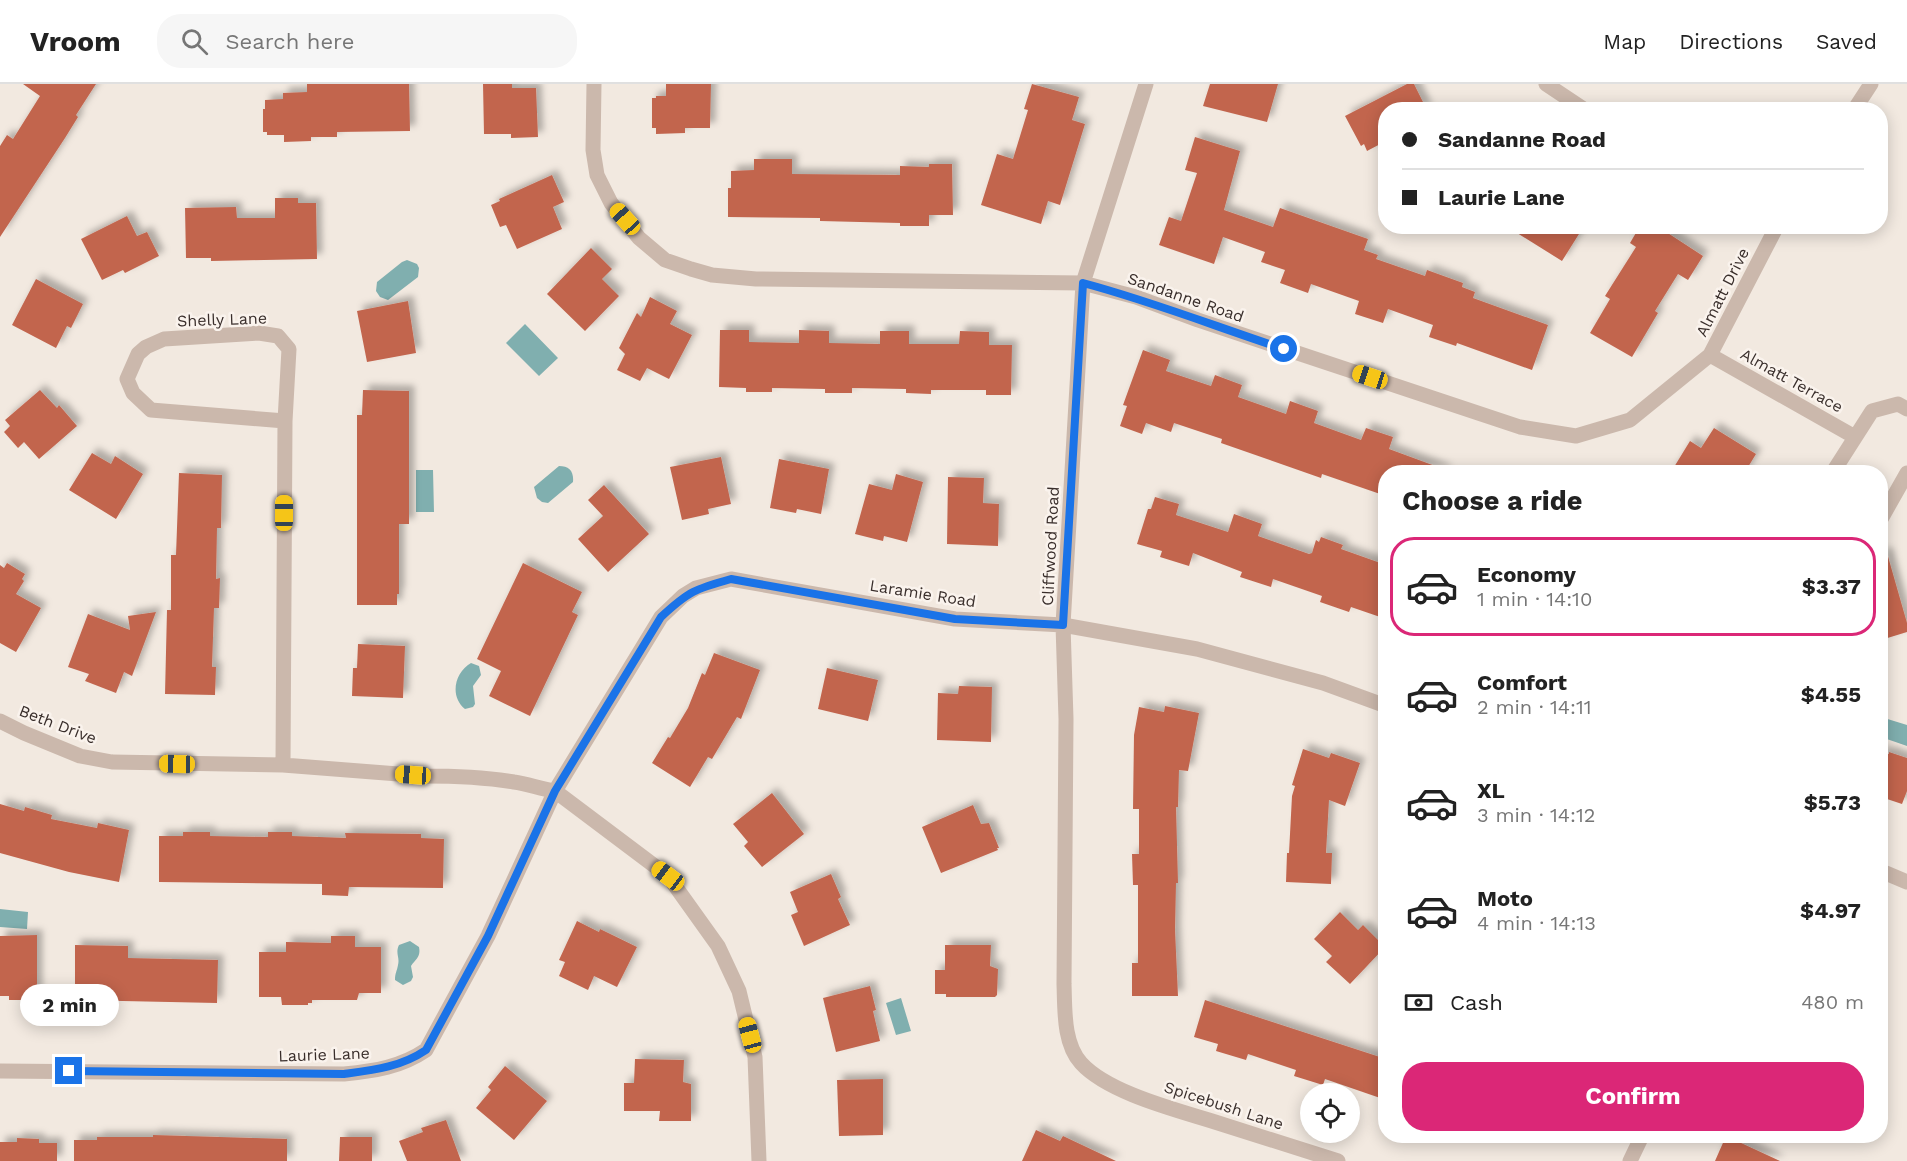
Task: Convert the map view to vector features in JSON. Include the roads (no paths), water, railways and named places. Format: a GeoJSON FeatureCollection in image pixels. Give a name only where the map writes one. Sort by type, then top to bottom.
{"type":"FeatureCollection","features":[{"type":"Feature","properties":{"kind":"street","name":"Sandanne Road"},"geometry":{"type":"LineString","coordinates":[[594,84],[593,150],[597,175],[611,203],[641,240],[665,260],[712,275],[756,279],[1083,283],[1136,297],[1198,320],[1527,429],[1576,436],[1605,429]]}},
{"type":"Feature","properties":{"kind":"street","name":"Cliffwood Road"},"geometry":{"type":"LineString","coordinates":[[1133,1093],[1101,1080],[1081,1063],[1072,1049],[1066,1024],[1064,984],[1066,719],[1063,625],[1083,283],[1146,84]]}},
{"type":"Feature","properties":{"kind":"street"},"geometry":{"type":"LineString","coordinates":[[1546,84],[1573,102]]}},
{"type":"Feature","properties":{"kind":"street"},"geometry":{"type":"LineString","coordinates":[[1859,102],[1871,84]]}},
{"type":"Feature","properties":{"kind":"street","name":"Almatt Drive"},"geometry":{"type":"LineString","coordinates":[[1605,429],[1630,420],[1710,355],[1768,234]]}},
{"type":"Feature","properties":{"kind":"street","name":"Shelly Lane"},"geometry":{"type":"LineString","coordinates":[[283,765],[285,421],[289,349],[278,336],[259,333],[164,339],[146,347],[138,354],[127,379],[133,393],[151,410],[285,421]]}},
{"type":"Feature","properties":{"kind":"street","name":"Almatt Terrace"},"geometry":{"type":"LineString","coordinates":[[1710,355],[1855,437]]}},
{"type":"Feature","properties":{"kind":"street"},"geometry":{"type":"LineString","coordinates":[[1837,465],[1872,411],[1898,404],[1907,409]]}},
{"type":"Feature","properties":{"kind":"street"},"geometry":{"type":"LineString","coordinates":[[1888,507],[1907,473]]}},
{"type":"Feature","properties":{"kind":"street","name":"Laramie Road"},"geometry":{"type":"LineString","coordinates":[[555,791],[661,617],[683,596],[696,588],[731,579],[955,619],[1063,625],[1197,649],[1323,683],[1378,703]]}},
{"type":"Feature","properties":{"kind":"street","name":"Beth Drive"},"geometry":{"type":"LineString","coordinates":[[0,721],[80,756],[112,762],[283,765],[514,782],[542,790],[555,791]]}},
{"type":"Feature","properties":{"kind":"street"},"geometry":{"type":"LineString","coordinates":[[555,791],[668,876],[718,946],[739,991],[755,1057],[759,1161]]}},
{"type":"Feature","properties":{"kind":"street","name":"Laurie Lane"},"geometry":{"type":"LineString","coordinates":[[0,1071],[344,1074],[382,1070],[412,1060],[426,1050],[488,936],[555,791]]}},
{"type":"Feature","properties":{"kind":"street"},"geometry":{"type":"LineString","coordinates":[[1888,874],[1907,882]]}},
{"type":"Feature","properties":{"kind":"street","name":"Spicebush Lane"},"geometry":{"type":"LineString","coordinates":[[1133,1093],[1157,1103],[1338,1161]]}},
{"type":"Feature","properties":{"kind":"street"},"geometry":{"type":"LineString","coordinates":[[1630,1161],[1639,1143]]}},
{"type":"Feature","properties":{"kind":"water"},"geometry":{"type":"Polygon","coordinates":[[[407,260],[417,264],[418,277],[388,300],[380,297],[376,291],[377,282],[407,260]]]}},
{"type":"Feature","properties":{"kind":"water"},"geometry":{"type":"Polygon","coordinates":[[[525,324],[558,358],[539,376],[506,343],[525,324]]]}},
{"type":"Feature","properties":{"kind":"water"},"geometry":{"type":"Polygon","coordinates":[[[559,466],[570,470],[573,482],[548,503],[542,502],[537,498],[534,487],[559,466]]]}},
{"type":"Feature","properties":{"kind":"water"},"geometry":{"type":"Polygon","coordinates":[[[416,470],[433,470],[434,512],[416,512],[416,470]]]}},
{"type":"Feature","properties":{"kind":"water"},"geometry":{"type":"Polygon","coordinates":[[[471,663],[479,666],[481,675],[473,686],[475,704],[465,709],[457,698],[456,684],[461,672],[471,663]]]}},
{"type":"Feature","properties":{"kind":"water"},"geometry":{"type":"Polygon","coordinates":[[[1888,719],[1907,725],[1907,746],[1888,739],[1888,719]]]}},
{"type":"Feature","properties":{"kind":"water"},"geometry":{"type":"Polygon","coordinates":[[[0,909],[28,912],[27,929],[0,927],[0,909]]]}},
{"type":"Feature","properties":{"kind":"water"},"geometry":{"type":"Polygon","coordinates":[[[410,941],[419,947],[419,953],[411,966],[413,977],[411,981],[403,985],[395,980],[397,950],[399,945],[410,941]]]}},
{"type":"Feature","properties":{"kind":"water"},"geometry":{"type":"Polygon","coordinates":[[[901,998],[911,1031],[896,1035],[886,1003],[901,998]]]}}]}
